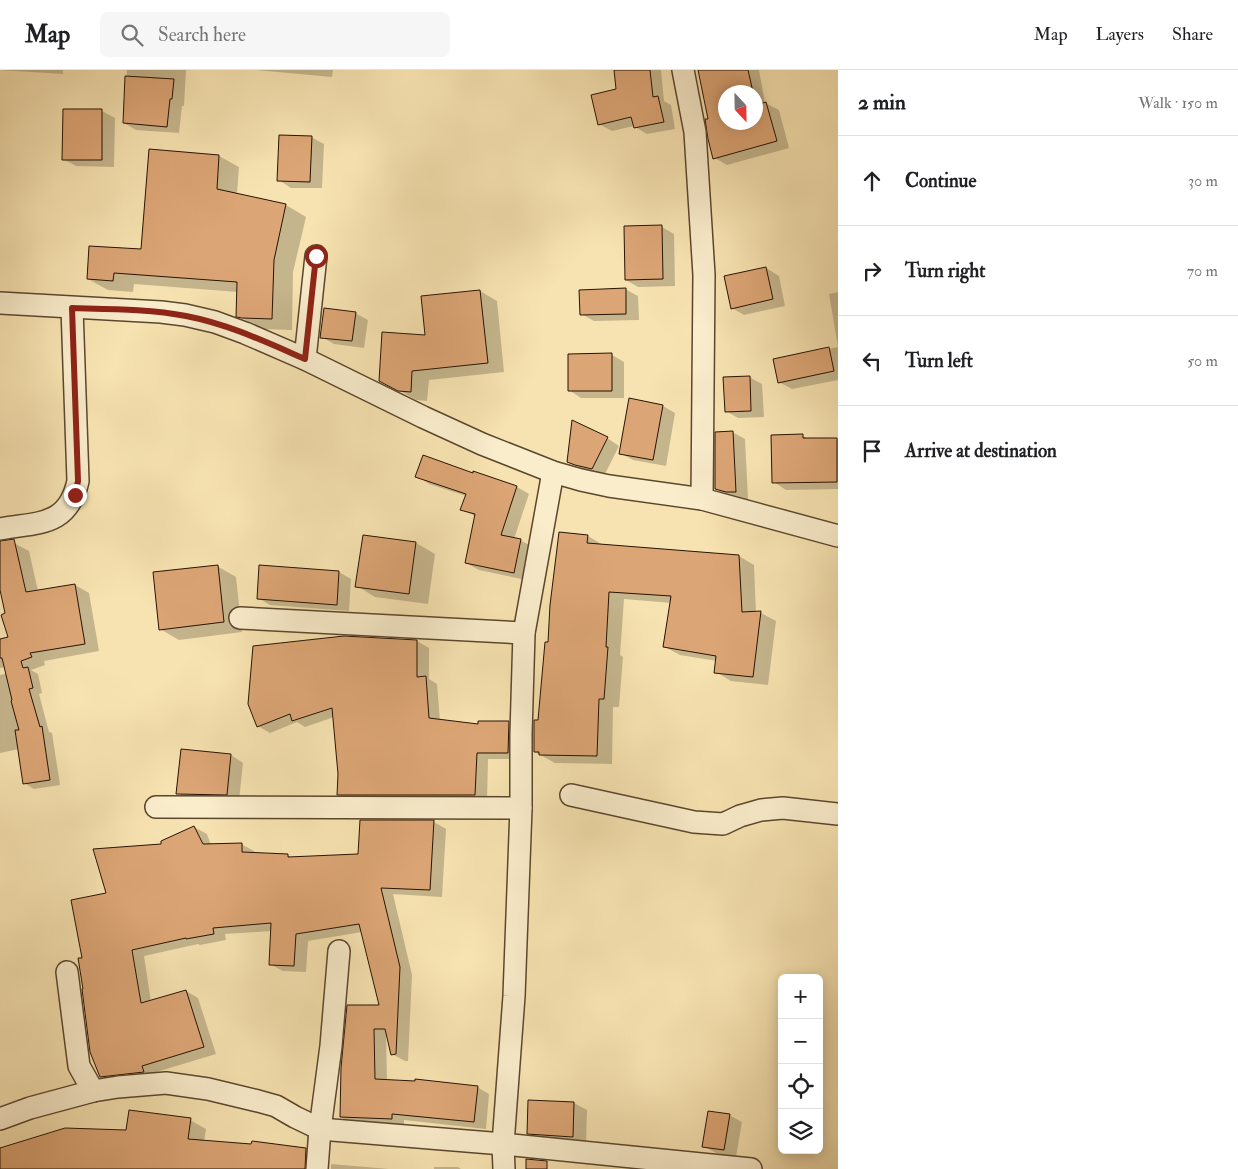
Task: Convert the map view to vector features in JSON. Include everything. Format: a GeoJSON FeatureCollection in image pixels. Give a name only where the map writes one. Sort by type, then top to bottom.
{"type":"FeatureCollection","features":[{"type":"Feature","properties":{"kind":"street"},"geometry":{"type":"LineString","coordinates":[[683,70],[695,132],[704,275],[702,499]]}},
{"type":"Feature","properties":{"kind":"street"},"geometry":{"type":"LineString","coordinates":[[305,359],[316,256]]}},
{"type":"Feature","properties":{"kind":"street"},"geometry":{"type":"LineString","coordinates":[[0,303],[160,312],[214,322],[245,332],[482,444],[553,472],[609,486],[702,499],[838,536]]}},
{"type":"Feature","properties":{"kind":"street"},"geometry":{"type":"LineString","coordinates":[[0,529],[37,524],[52,519],[65,509],[75,495],[78,481],[72,308]]}},
{"type":"Feature","properties":{"kind":"street"},"geometry":{"type":"LineString","coordinates":[[504,1169],[503,1144],[514,996],[521,808],[524,633],[553,472]]}},
{"type":"Feature","properties":{"kind":"street"},"geometry":{"type":"LineString","coordinates":[[240,618],[524,633]]}},
{"type":"Feature","properties":{"kind":"street"},"geometry":{"type":"LineString","coordinates":[[571,795],[694,822],[723,824],[740,816],[762,810],[783,808],[838,814]]}},
{"type":"Feature","properties":{"kind":"street"},"geometry":{"type":"LineString","coordinates":[[156,807],[521,808]]}},
{"type":"Feature","properties":{"kind":"street"},"geometry":{"type":"LineString","coordinates":[[317,1169],[338,951]]}},
{"type":"Feature","properties":{"kind":"street"},"geometry":{"type":"LineString","coordinates":[[66,972],[79,1066],[93,1091]]}},
{"type":"Feature","properties":{"kind":"street"},"geometry":{"type":"LineString","coordinates":[[0,1119],[30,1108],[93,1091],[166,1083],[239,1095],[276,1106],[320,1128],[751,1169]]}},
{"type":"Feature","properties":{"kind":"building"},"geometry":{"type":"Polygon","coordinates":[[[614,70],[650,70],[653,97],[658,96],[664,122],[634,128],[631,117],[598,125],[591,95],[616,89],[614,70]]]}},
{"type":"Feature","properties":{"kind":"building"},"geometry":{"type":"Polygon","coordinates":[[[698,70],[748,70],[751,85],[718,85],[718,130],[763,130],[763,103],[766,102],[777,141],[713,159],[705,119],[708,119],[698,70]]]}},
{"type":"Feature","properties":{"kind":"building"},"geometry":{"type":"Polygon","coordinates":[[[125,76],[174,79],[167,127],[123,123],[125,76]]]}},
{"type":"Feature","properties":{"kind":"building"},"geometry":{"type":"Polygon","coordinates":[[[63,109],[102,109],[102,160],[62,160],[63,109]]]}},
{"type":"Feature","properties":{"kind":"building"},"geometry":{"type":"Polygon","coordinates":[[[279,135],[312,136],[310,182],[277,181],[279,135]]]}},
{"type":"Feature","properties":{"kind":"building"},"geometry":{"type":"Polygon","coordinates":[[[149,149],[219,155],[217,189],[286,204],[274,260],[272,319],[236,317],[237,282],[114,273],[113,281],[87,279],[89,246],[141,249],[149,149]]]}},
{"type":"Feature","properties":{"kind":"building"},"geometry":{"type":"Polygon","coordinates":[[[662,225],[663,279],[625,280],[624,226],[662,225]]]}},
{"type":"Feature","properties":{"kind":"building"},"geometry":{"type":"Polygon","coordinates":[[[766,267],[773,299],[731,309],[724,276],[766,267]]]}},
{"type":"Feature","properties":{"kind":"building"},"geometry":{"type":"Polygon","coordinates":[[[626,288],[626,314],[580,315],[579,290],[626,288]]]}},
{"type":"Feature","properties":{"kind":"building"},"geometry":{"type":"Polygon","coordinates":[[[480,290],[488,363],[412,371],[411,392],[398,391],[379,381],[382,332],[425,335],[421,296],[480,290]]]}},
{"type":"Feature","properties":{"kind":"building"},"geometry":{"type":"Polygon","coordinates":[[[324,308],[356,312],[352,341],[320,338],[324,308]]]}},
{"type":"Feature","properties":{"kind":"building"},"geometry":{"type":"Polygon","coordinates":[[[829,347],[834,371],[778,383],[773,359],[829,347]]]}},
{"type":"Feature","properties":{"kind":"building"},"geometry":{"type":"Polygon","coordinates":[[[612,353],[612,391],[568,391],[568,354],[612,353]]]}},
{"type":"Feature","properties":{"kind":"building"},"geometry":{"type":"Polygon","coordinates":[[[750,376],[751,411],[725,412],[723,377],[750,376]]]}},
{"type":"Feature","properties":{"kind":"building"},"geometry":{"type":"Polygon","coordinates":[[[629,398],[663,405],[653,460],[619,454],[629,398]]]}},
{"type":"Feature","properties":{"kind":"building"},"geometry":{"type":"Polygon","coordinates":[[[572,420],[608,437],[592,469],[567,462],[572,420]]]}},
{"type":"Feature","properties":{"kind":"building"},"geometry":{"type":"Polygon","coordinates":[[[733,431],[736,492],[726,492],[715,489],[715,432],[733,431]]]}},
{"type":"Feature","properties":{"kind":"building"},"geometry":{"type":"Polygon","coordinates":[[[803,434],[803,438],[837,438],[837,482],[772,483],[771,435],[803,434]]]}},
{"type":"Feature","properties":{"kind":"building"},"geometry":{"type":"Polygon","coordinates":[[[423,455],[517,486],[501,535],[521,539],[514,573],[465,563],[475,514],[460,510],[466,494],[415,477],[423,455]]]}},
{"type":"Feature","properties":{"kind":"building"},"geometry":{"type":"Polygon","coordinates":[[[559,532],[588,535],[587,543],[739,555],[742,612],[761,611],[753,677],[714,673],[716,656],[663,647],[671,596],[609,592],[606,647],[608,647],[604,699],[599,699],[597,756],[539,755],[539,752],[534,752],[534,720],[538,720],[545,642],[548,642],[550,605],[559,532]]]}},
{"type":"Feature","properties":{"kind":"building"},"geometry":{"type":"Polygon","coordinates":[[[363,535],[416,542],[409,594],[355,587],[363,535]]]}},
{"type":"Feature","properties":{"kind":"building"},"geometry":{"type":"Polygon","coordinates":[[[14,539],[26,592],[75,584],[85,644],[30,653],[32,657],[21,661],[23,668],[28,667],[33,688],[29,689],[40,727],[42,726],[50,780],[23,784],[15,730],[19,730],[2,658],[0,658],[0,639],[8,637],[1,615],[5,613],[0,590],[0,541],[14,539]]]}},
{"type":"Feature","properties":{"kind":"building"},"geometry":{"type":"Polygon","coordinates":[[[218,565],[224,622],[159,630],[153,572],[218,565]]]}},
{"type":"Feature","properties":{"kind":"building"},"geometry":{"type":"Polygon","coordinates":[[[259,565],[339,571],[337,605],[257,599],[259,565]]]}},
{"type":"Feature","properties":{"kind":"building"},"geometry":{"type":"Polygon","coordinates":[[[344,636],[417,640],[417,677],[426,676],[429,718],[478,724],[478,721],[509,721],[508,753],[477,753],[475,795],[337,795],[338,774],[332,708],[292,721],[290,714],[257,727],[248,704],[253,646],[344,636]]]}},
{"type":"Feature","properties":{"kind":"building"},"geometry":{"type":"Polygon","coordinates":[[[181,749],[231,754],[227,795],[176,794],[181,749]]]}},
{"type":"Feature","properties":{"kind":"building"},"geometry":{"type":"Polygon","coordinates":[[[360,820],[434,820],[430,890],[381,888],[400,967],[396,1054],[391,1055],[385,1029],[374,1029],[375,1079],[415,1081],[415,1079],[478,1086],[474,1122],[392,1114],[392,1119],[340,1117],[341,1068],[347,1005],[379,1005],[359,924],[296,934],[294,966],[269,965],[271,923],[213,928],[214,934],[132,950],[141,1003],[186,990],[204,1047],[142,1066],[144,1072],[100,1077],[90,1052],[78,958],[82,958],[71,900],[106,893],[93,849],[161,844],[161,841],[194,826],[203,844],[242,843],[242,852],[288,854],[288,857],[358,854],[360,820]]]}},
{"type":"Feature","properties":{"kind":"building"},"geometry":{"type":"Polygon","coordinates":[[[528,1100],[574,1102],[573,1137],[527,1134],[528,1100]]]}},
{"type":"Feature","properties":{"kind":"building"},"geometry":{"type":"Polygon","coordinates":[[[129,1110],[191,1118],[188,1139],[251,1144],[252,1141],[306,1148],[305,1169],[0,1169],[0,1148],[65,1128],[126,1130],[129,1110]]]}},
{"type":"Feature","properties":{"kind":"building"},"geometry":{"type":"Polygon","coordinates":[[[708,1111],[730,1114],[724,1150],[702,1147],[708,1111]]]}},
{"type":"Feature","properties":{"kind":"building"},"geometry":{"type":"Polygon","coordinates":[[[526,1159],[547,1161],[547,1169],[526,1169],[526,1159]]]}},
{"type":"Feature","properties":{"kind":"route"},"geometry":{"type":"LineString","coordinates":[[75,495],[78,481],[72,308],[160,312],[214,322],[245,332],[305,359],[316,256]]}}]}
